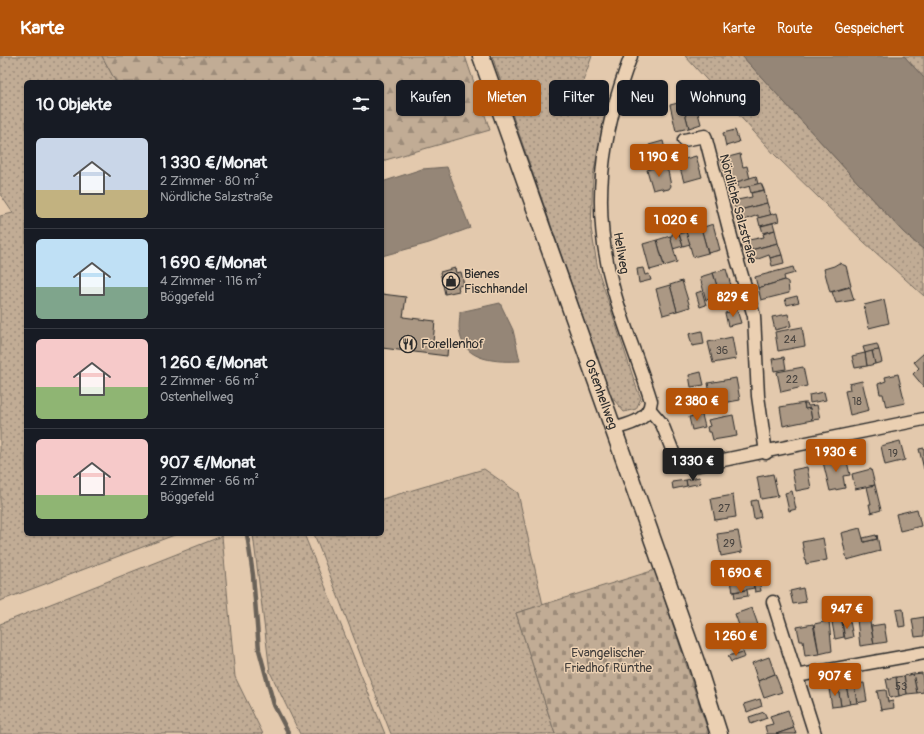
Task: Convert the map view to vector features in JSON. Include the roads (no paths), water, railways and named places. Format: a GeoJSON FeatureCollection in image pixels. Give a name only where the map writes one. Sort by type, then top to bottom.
{"type":"FeatureCollection","features":[{"type":"Feature","properties":{"kind":"main road","name":"Ostenhellweg"},"geometry":{"type":"LineString","coordinates":[[481,56],[612,429],[695,659],[720,734]]}},
{"type":"Feature","properties":{"kind":"street","name":"Hellweg"},"geometry":{"type":"LineString","coordinates":[[631,56],[613,110],[604,150],[601,177],[601,207],[605,256],[614,291],[651,401],[650,410]]}},
{"type":"Feature","properties":{"kind":"street","name":"Nördliche Salzstraße"},"geometry":{"type":"LineString","coordinates":[[684,140],[704,136],[736,256],[754,316],[758,396],[766,453]]}},
{"type":"Feature","properties":{"kind":"street"},"geometry":{"type":"LineString","coordinates":[[612,429],[644,417],[650,410],[662,424],[677,462],[686,466],[699,466],[924,419]]}},
{"type":"Feature","properties":{"kind":"street"},"geometry":{"type":"LineString","coordinates":[[773,602],[815,734]]}},
{"type":"Feature","properties":{"kind":"street"},"geometry":{"type":"LineString","coordinates":[[796,676],[924,654]]}},
{"type":"Feature","properties":{"kind":"waterway"},"geometry":{"type":"LineString","coordinates":[[247,536],[253,575],[259,650],[274,705],[289,734]]}},
{"type":"Feature","properties":{"kind":"place","name":"Bienes Fischhandel"},"geometry":{"type":"Point","coordinates":[451,281]}},
{"type":"Feature","properties":{"kind":"place","name":"Forellenhof"},"geometry":{"type":"Point","coordinates":[408,344]}},
{"type":"Feature","properties":{"kind":"park label","name":"Evangelischer Friedhof Rünthe"},"geometry":{"type":"Point","coordinates":[608,660]}}]}
